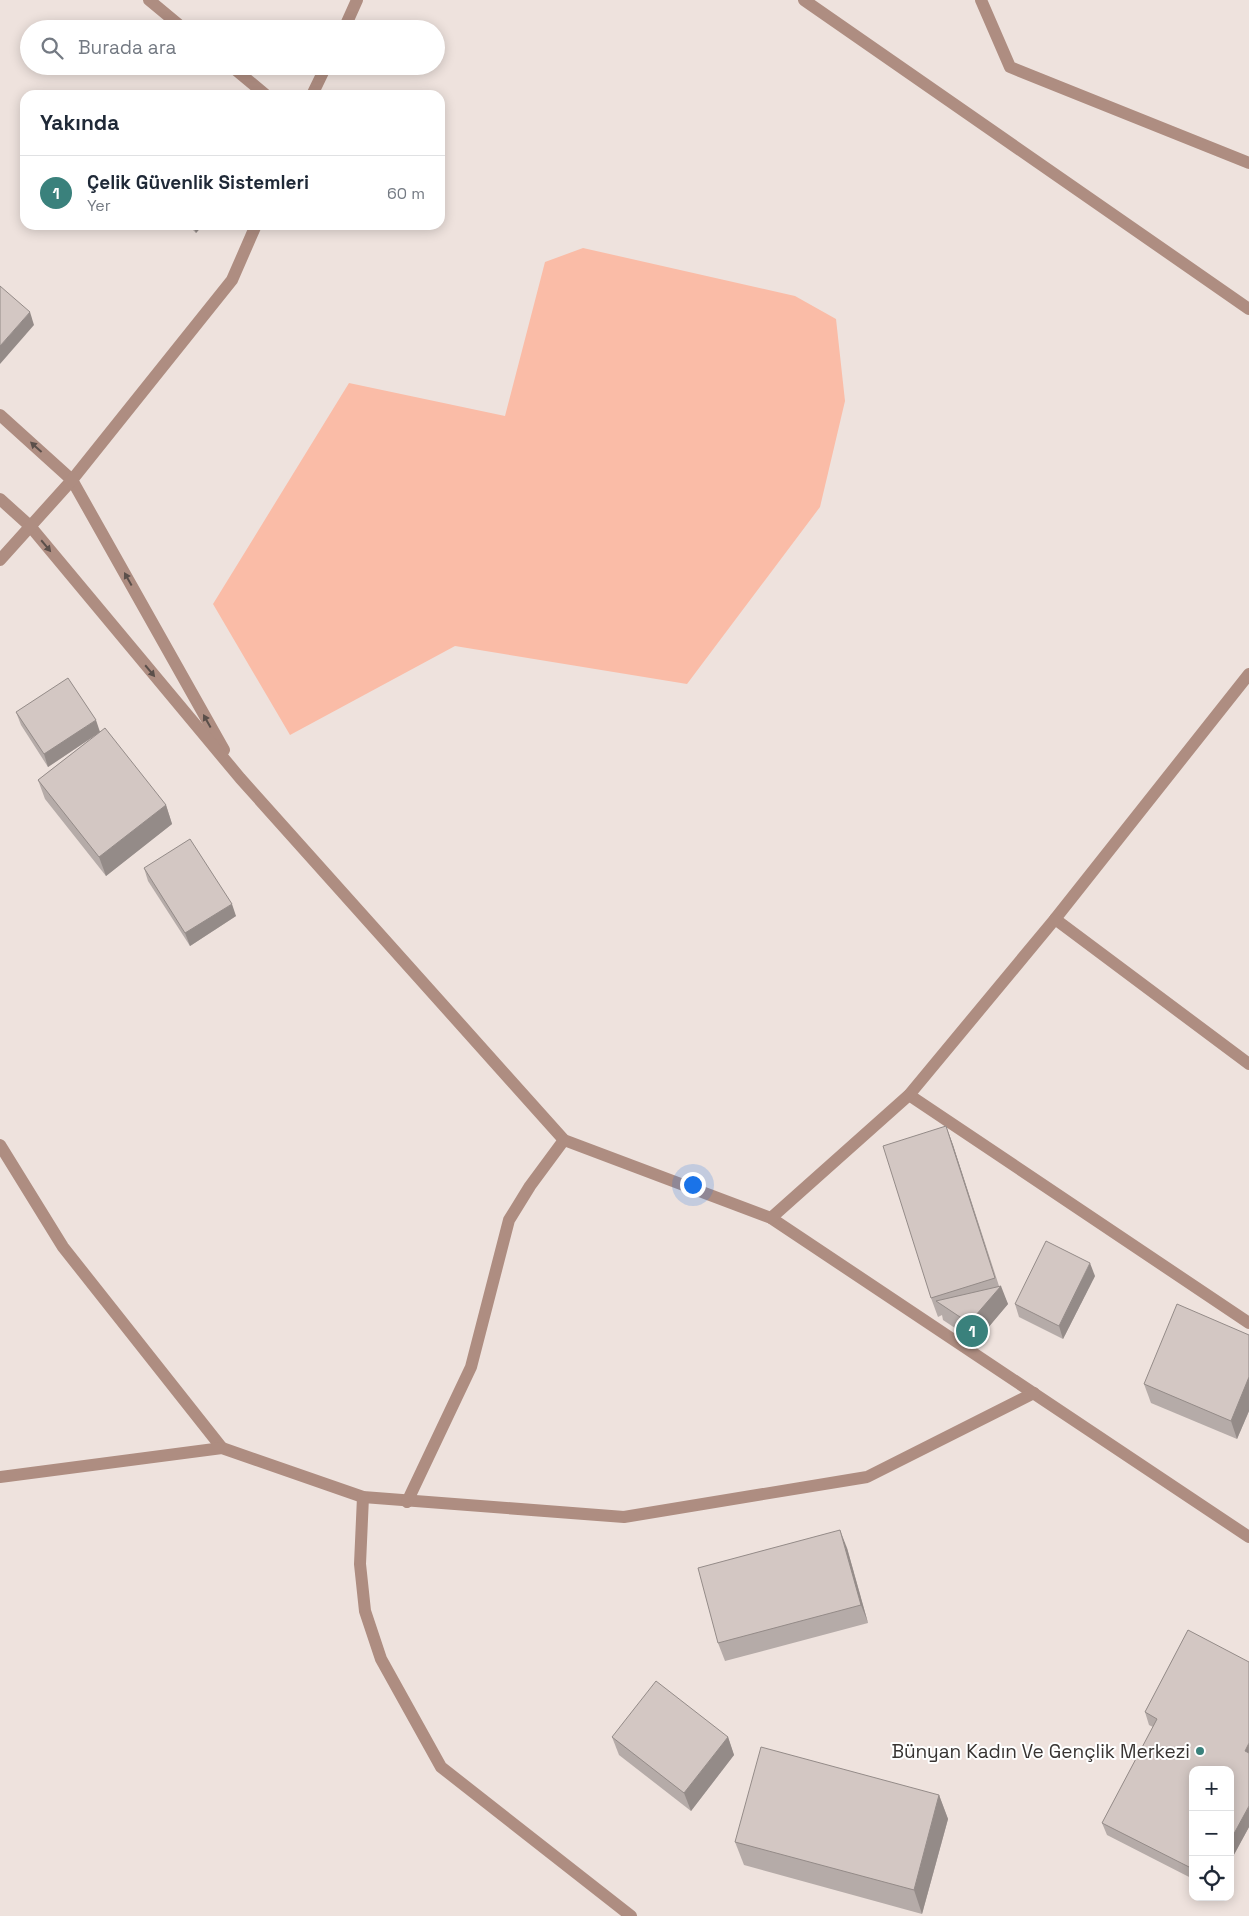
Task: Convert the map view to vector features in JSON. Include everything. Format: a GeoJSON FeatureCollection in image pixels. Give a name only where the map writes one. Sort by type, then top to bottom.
{"type":"FeatureCollection","features":[{"type":"Feature","properties":{"kind":"street"},"geometry":{"type":"LineString","coordinates":[[149,0],[173,20]]}},
{"type":"Feature","properties":{"kind":"street"},"geometry":{"type":"LineString","coordinates":[[348,20],[357,0]]}},
{"type":"Feature","properties":{"kind":"street"},"geometry":{"type":"LineString","coordinates":[[804,0],[1249,309]]}},
{"type":"Feature","properties":{"kind":"street"},"geometry":{"type":"LineString","coordinates":[[981,0],[1010,67],[1249,163]]}},
{"type":"Feature","properties":{"kind":"street"},"geometry":{"type":"LineString","coordinates":[[242,75],[260,90]]}},
{"type":"Feature","properties":{"kind":"street"},"geometry":{"type":"LineString","coordinates":[[314,90],[322,75]]}},
{"type":"Feature","properties":{"kind":"street"},"geometry":{"type":"LineString","coordinates":[[0,560],[72,480],[232,280],[254,230]]}},
{"type":"Feature","properties":{"kind":"street"},"geometry":{"type":"LineString","coordinates":[[0,414],[72,480],[240,778]]}},
{"type":"Feature","properties":{"kind":"street"},"geometry":{"type":"LineString","coordinates":[[0,499],[30,526],[240,778],[564,1140],[771,1218],[1249,1537]]}},
{"type":"Feature","properties":{"kind":"street"},"geometry":{"type":"LineString","coordinates":[[771,1218],[909,1095],[1054,918],[1249,674]]}},
{"type":"Feature","properties":{"kind":"street"},"geometry":{"type":"LineString","coordinates":[[1054,918],[1249,1064]]}},
{"type":"Feature","properties":{"kind":"street"},"geometry":{"type":"LineString","coordinates":[[909,1095],[1249,1323]]}},
{"type":"Feature","properties":{"kind":"street"},"geometry":{"type":"LineString","coordinates":[[407,1502],[471,1367],[509,1220],[530,1186],[564,1140]]}},
{"type":"Feature","properties":{"kind":"street"},"geometry":{"type":"LineString","coordinates":[[2,1150],[63,1247],[222,1448]]}},
{"type":"Feature","properties":{"kind":"street"},"geometry":{"type":"LineString","coordinates":[[0,1477],[222,1448],[363,1497],[407,1502],[624,1517],[867,1477],[1034,1393]]}},
{"type":"Feature","properties":{"kind":"street"},"geometry":{"type":"LineString","coordinates":[[363,1497],[360,1564],[365,1610],[381,1659],[441,1766],[631,1916]]}},
{"type":"Feature","properties":{"kind":"shaded area"},"geometry":{"type":"Polygon","coordinates":[[[583,248],[795,296],[836,319],[845,401],[820,507],[687,684],[455,646],[290,735],[213,604],[349,383],[505,416],[545,262],[583,248]]]}},
{"type":"Feature","properties":{"kind":"building"},"geometry":{"type":"Polygon","coordinates":[[[0,286],[30,312],[0,346],[0,286]]]}},
{"type":"Feature","properties":{"kind":"building"},"geometry":{"type":"Polygon","coordinates":[[[68,678],[96,720],[44,754],[16,712],[68,678]]]}},
{"type":"Feature","properties":{"kind":"building"},"geometry":{"type":"Polygon","coordinates":[[[105,728],[166,805],[99,857],[38,780],[105,728]]]}},
{"type":"Feature","properties":{"kind":"building"},"geometry":{"type":"Polygon","coordinates":[[[190,839],[232,904],[185,933],[144,868],[190,839]]]}},
{"type":"Feature","properties":{"kind":"building"},"geometry":{"type":"Polygon","coordinates":[[[946,1126],[995,1278],[931,1298],[883,1146],[946,1126]]]}},
{"type":"Feature","properties":{"kind":"building"},"geometry":{"type":"Polygon","coordinates":[[[1046,1241],[1090,1263],[1059,1326],[1015,1304],[1046,1241]]]}},
{"type":"Feature","properties":{"kind":"building"},"geometry":{"type":"Polygon","coordinates":[[[1001,1286],[969,1323],[936,1301],[1001,1286]]]}},
{"type":"Feature","properties":{"kind":"building"},"geometry":{"type":"Polygon","coordinates":[[[1177,1304],[1249,1335],[1249,1377],[1231,1421],[1144,1384],[1177,1304]]]}},
{"type":"Feature","properties":{"kind":"building"},"geometry":{"type":"Polygon","coordinates":[[[840,1530],[861,1605],[718,1643],[698,1568],[840,1530]]]}},
{"type":"Feature","properties":{"kind":"building","name":"Bünyan Kadın Ve Gençlik Merkezi"},"geometry":{"type":"Polygon","coordinates":[[[1188,1630],[1249,1662],[1249,1743],[1245,1751],[1249,1753],[1249,1806],[1234,1834],[1234,1766],[1189,1766],[1189,1867],[1102,1823],[1157,1719],[1145,1712],[1188,1630]]]}},
{"type":"Feature","properties":{"kind":"building"},"geometry":{"type":"Polygon","coordinates":[[[656,1681],[728,1737],[684,1793],[612,1737],[656,1681]]]}},
{"type":"Feature","properties":{"kind":"building"},"geometry":{"type":"Polygon","coordinates":[[[761,1747],[939,1795],[914,1890],[735,1842],[761,1747]]]}},
{"type":"Feature","properties":{"kind":"place","name":"Çelik Güvenlik Sistemleri"},"geometry":{"type":"Point","coordinates":[972,1331]}},
{"type":"Feature","properties":{"kind":"place","name":"Bünyan Kadın Ve Gençlik Merkezi"},"geometry":{"type":"Point","coordinates":[1200,1751]}}]}
